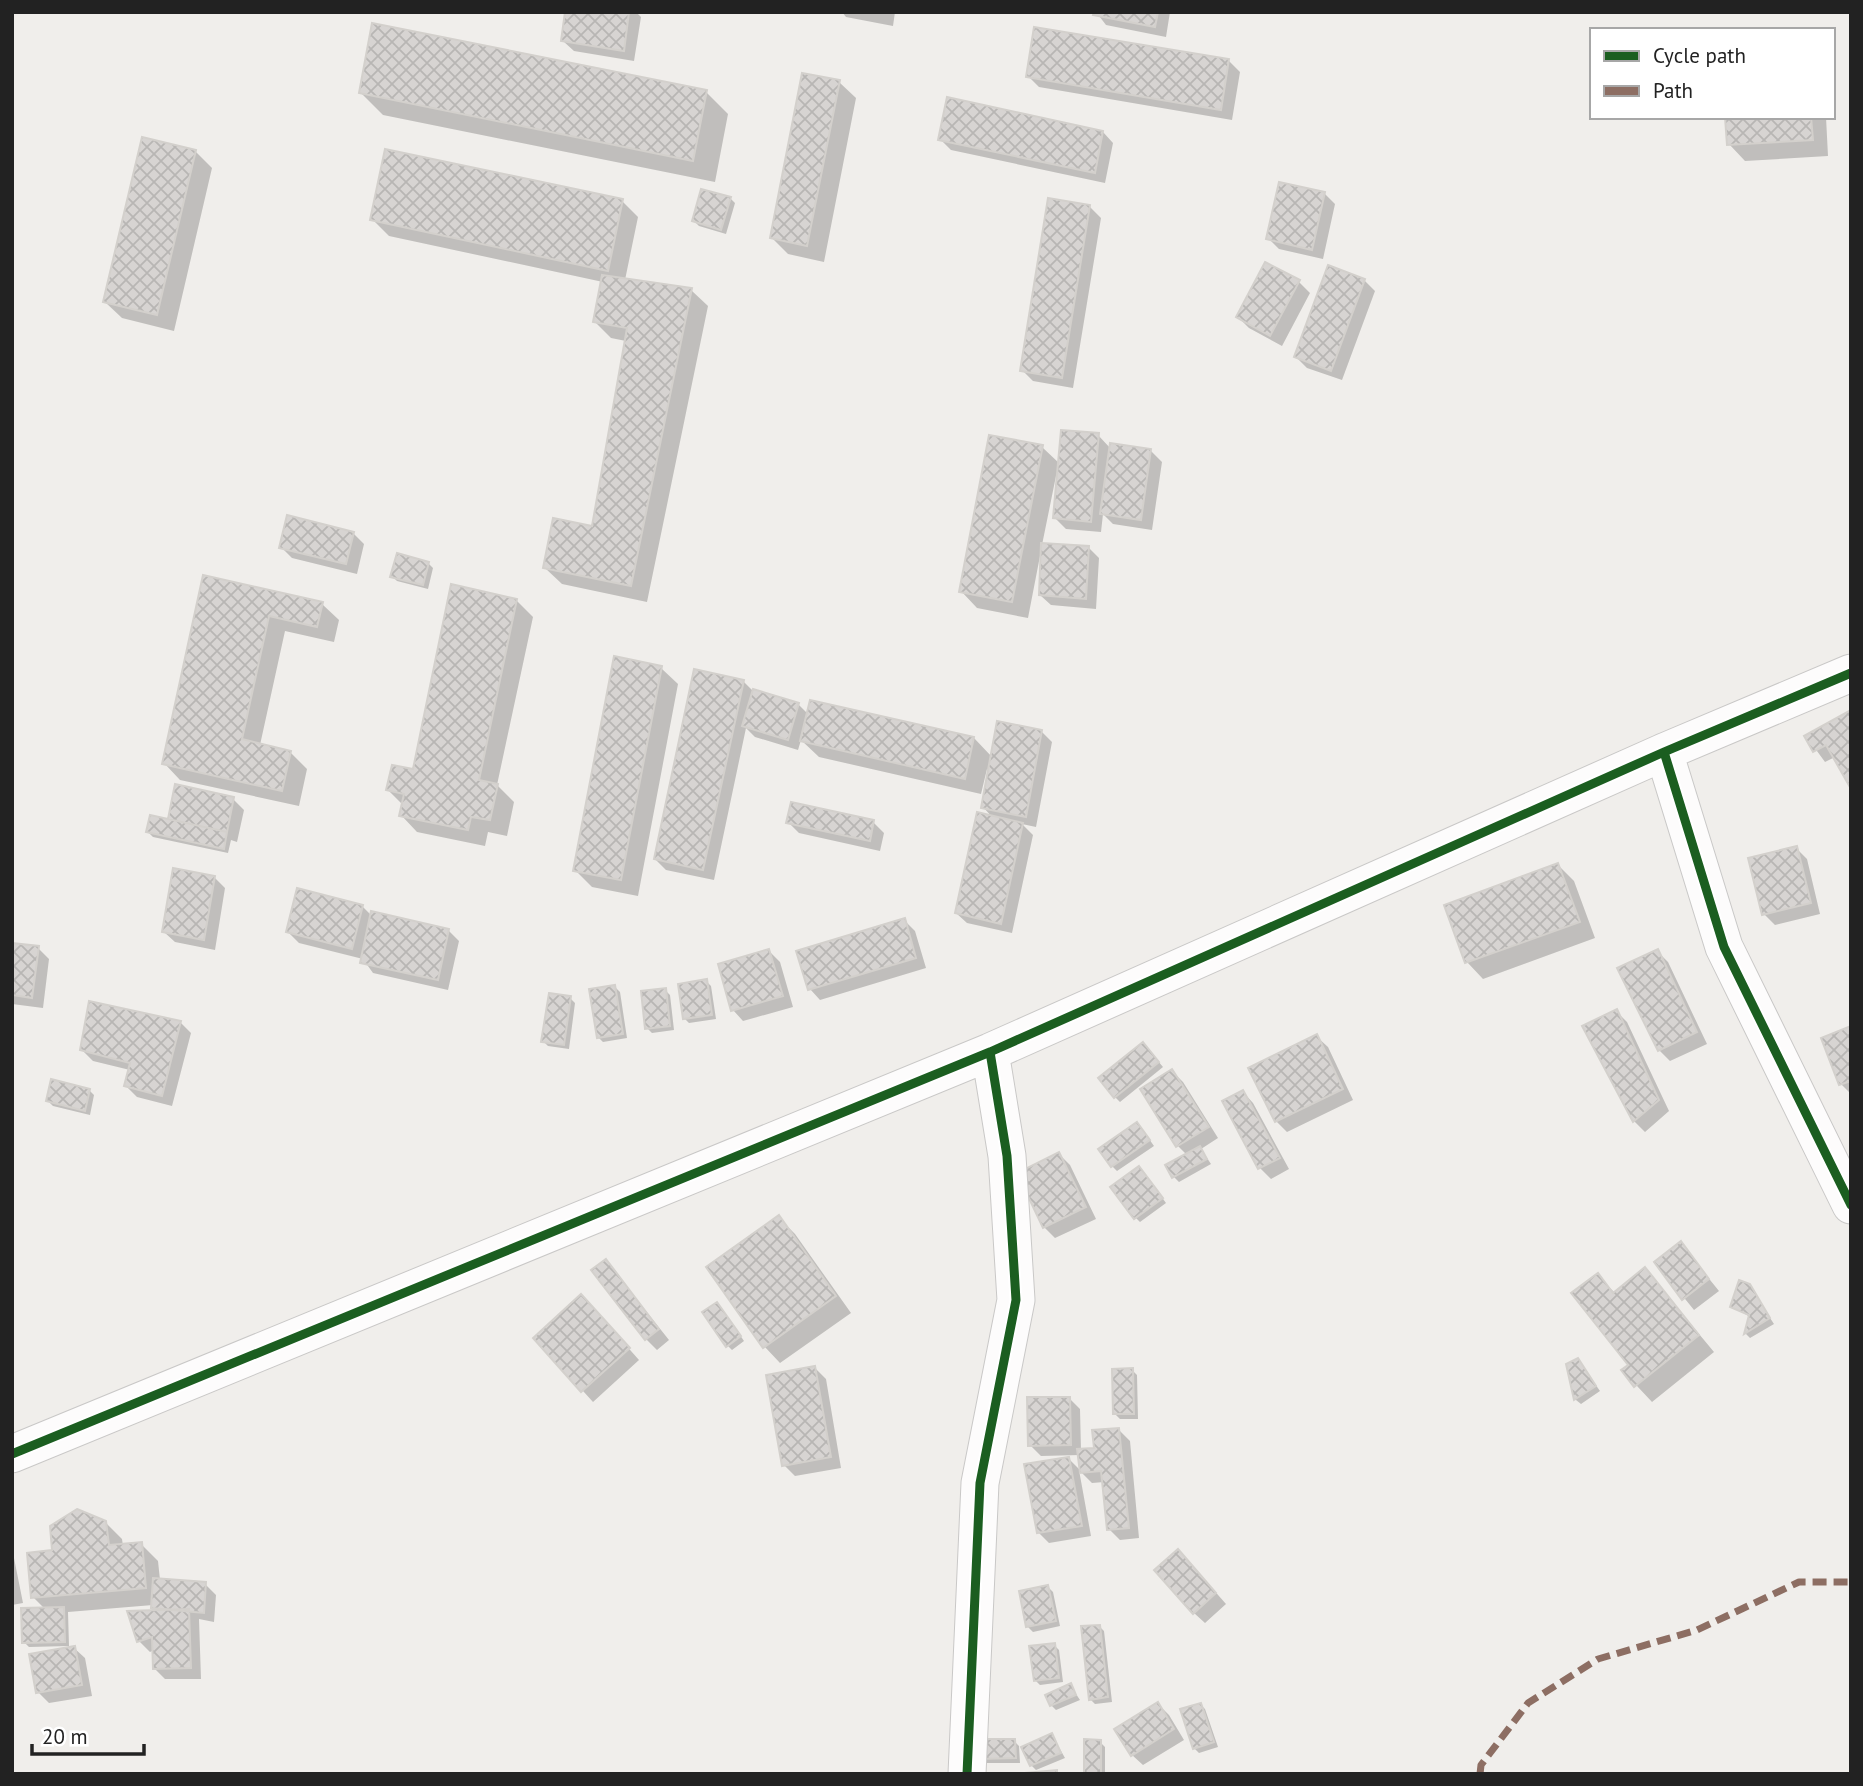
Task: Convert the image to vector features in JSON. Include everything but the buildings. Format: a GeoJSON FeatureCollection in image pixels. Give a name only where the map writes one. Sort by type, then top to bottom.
{"type":"FeatureCollection","features":[{"type":"Feature","properties":{"kind":"street"},"geometry":{"type":"LineString","coordinates":[[12,1454],[990,1052],[1664,752],[1851,673]]}},
{"type":"Feature","properties":{"kind":"street"},"geometry":{"type":"LineString","coordinates":[[1664,752],[1724,947],[1851,1205]]}},
{"type":"Feature","properties":{"kind":"street"},"geometry":{"type":"LineString","coordinates":[[967,1774],[979,1483],[1016,1300],[1007,1156],[990,1052]]}},
{"type":"Feature","properties":{"kind":"marked path"},"geometry":{"type":"LineString","coordinates":[[1480,1774],[1481,1765],[1528,1703],[1598,1659],[1697,1630],[1799,1582],[1851,1582]]}},
{"type":"Feature","properties":{"kind":"cycle path"},"geometry":{"type":"LineString","coordinates":[[12,1454],[990,1052],[1664,752],[1851,673]]}},
{"type":"Feature","properties":{"kind":"cycle path"},"geometry":{"type":"LineString","coordinates":[[1664,752],[1724,947],[1851,1205]]}},
{"type":"Feature","properties":{"kind":"cycle path"},"geometry":{"type":"LineString","coordinates":[[967,1774],[980,1483],[1016,1300],[1007,1156],[990,1052]]}}]}
